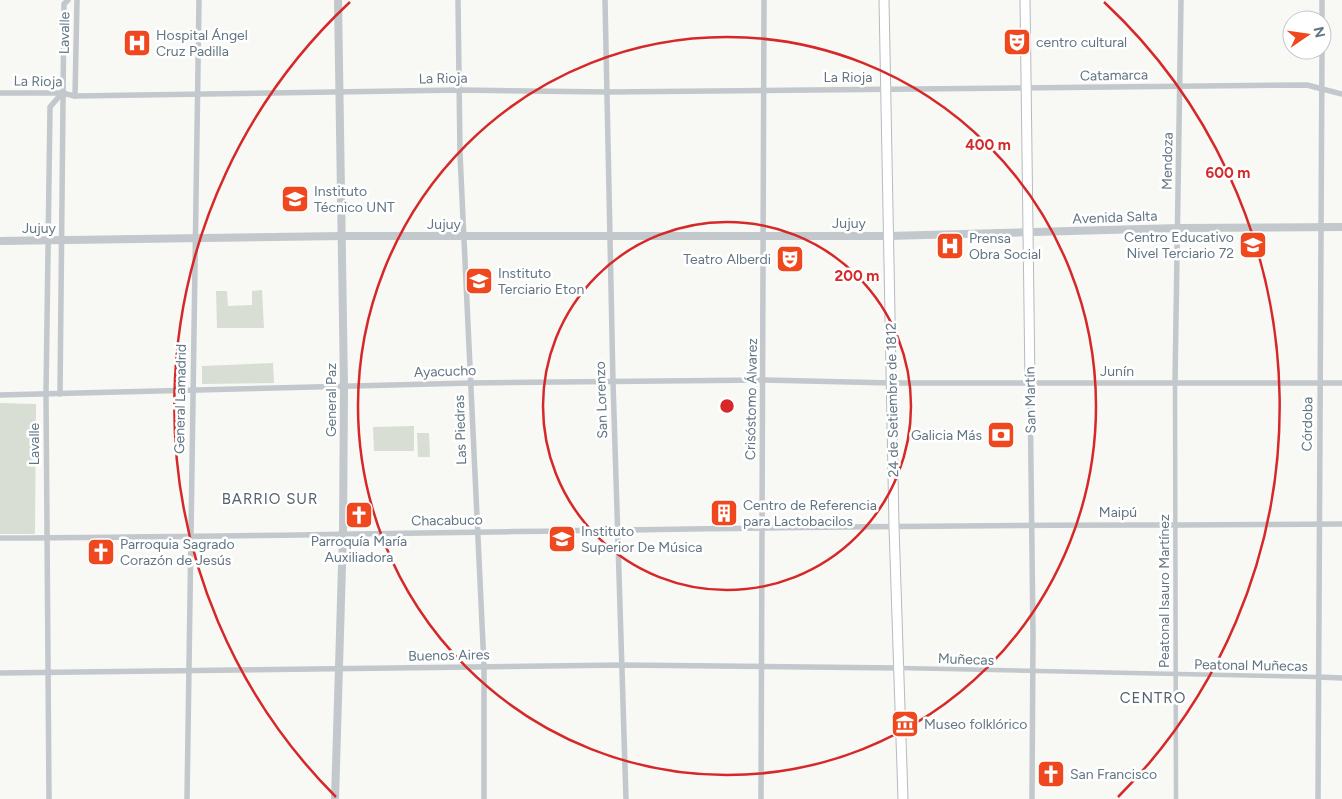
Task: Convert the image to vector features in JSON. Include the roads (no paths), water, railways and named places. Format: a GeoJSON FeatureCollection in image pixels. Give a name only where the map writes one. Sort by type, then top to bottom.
{"type":"FeatureCollection","features":[{"type":"Feature","properties":{"kind":"main road","name":"24 de Setiembre de 1812"},"geometry":{"type":"LineString","coordinates":[[884,0],[894,526],[903,799]]}},
{"type":"Feature","properties":{"kind":"main road","name":"San Martín"},"geometry":{"type":"LineString","coordinates":[[1025,0],[1030,383]]}},
{"type":"Feature","properties":{"kind":"street","name":"Lavalle"},"geometry":{"type":"LineString","coordinates":[[60,394],[62,93],[64,4],[68,0]]}},
{"type":"Feature","properties":{"kind":"street","name":"Lavalle"},"geometry":{"type":"LineString","coordinates":[[75,96],[77,0]]}},
{"type":"Feature","properties":{"kind":"street","name":"General Lamadrid"},"geometry":{"type":"LineString","coordinates":[[187,799],[199,0]]}},
{"type":"Feature","properties":{"kind":"street","name":"General Paz"},"geometry":{"type":"LineString","coordinates":[[334,799],[343,534],[344,387],[341,92],[338,0]]}},
{"type":"Feature","properties":{"kind":"street","name":"Las Piedras"},"geometry":{"type":"LineString","coordinates":[[458,0],[460,154],[466,236],[484,666],[484,799]]}},
{"type":"Feature","properties":{"kind":"street","name":"San Lorenzo"},"geometry":{"type":"LineString","coordinates":[[605,0],[613,382],[626,799]]}},
{"type":"Feature","properties":{"kind":"street","name":"Crisóstomo Álvarez"},"geometry":{"type":"LineString","coordinates":[[761,799],[761,527],[765,236],[764,0]]}},
{"type":"Feature","properties":{"kind":"street","name":"Mendoza"},"geometry":{"type":"LineString","coordinates":[[1175,383],[1179,228],[1181,0]]}},
{"type":"Feature","properties":{"kind":"street","name":"Córdoba"},"geometry":{"type":"LineString","coordinates":[[1318,799],[1322,60]]}},
{"type":"Feature","properties":{"kind":"street","name":"Catamarca"},"geometry":{"type":"LineString","coordinates":[[886,90],[1307,85],[1342,94]]}},
{"type":"Feature","properties":{"kind":"street","name":"La Rioja"},"geometry":{"type":"LineString","coordinates":[[0,93],[62,93],[75,96],[198,96],[460,90],[607,92],[886,90]]}},
{"type":"Feature","properties":{"kind":"street","name":"Lavalle"},"geometry":{"type":"LineString","coordinates":[[49,799],[46,394],[50,107],[62,93]]}},
{"type":"Feature","properties":{"kind":"street","name":"Avenida Salta"},"geometry":{"type":"LineString","coordinates":[[889,236],[1179,228],[1342,227]]}},
{"type":"Feature","properties":{"kind":"street","name":"Jujuy"},"geometry":{"type":"LineString","coordinates":[[0,241],[196,240],[343,236],[611,238],[889,236]]}},
{"type":"Feature","properties":{"kind":"street","name":"Ayacucho"},"geometry":{"type":"LineString","coordinates":[[0,395],[471,383],[764,380],[892,383]]}},
{"type":"Feature","properties":{"kind":"street","name":"Junín"},"geometry":{"type":"LineString","coordinates":[[892,383],[1342,383]]}},
{"type":"Feature","properties":{"kind":"street","name":"San Martín"},"geometry":{"type":"LineString","coordinates":[[1030,383],[1032,799]]}},
{"type":"Feature","properties":{"kind":"street","name":"Peatonal Isauro Martínez"},"geometry":{"type":"LineString","coordinates":[[1175,383],[1176,799]]}},
{"type":"Feature","properties":{"kind":"street","name":"Maipú"},"geometry":{"type":"LineString","coordinates":[[894,526],[1342,524]]}},
{"type":"Feature","properties":{"kind":"street","name":"Chacabuco"},"geometry":{"type":"LineString","coordinates":[[0,538],[191,537],[894,526]]}},
{"type":"Feature","properties":{"kind":"street","name":"Buenos Aires"},"geometry":{"type":"LineString","coordinates":[[0,673],[622,665],[899,668]]}},
{"type":"Feature","properties":{"kind":"street","name":"Muñecas"},"geometry":{"type":"LineString","coordinates":[[899,668],[1032,672]]}},
{"type":"Feature","properties":{"kind":"street","name":"Peatonal Muñecas"},"geometry":{"type":"LineString","coordinates":[[1032,672],[1318,677]]}},
{"type":"Feature","properties":{"kind":"street"},"geometry":{"type":"LineString","coordinates":[[1318,677],[1342,678]]}},
{"type":"Feature","properties":{"kind":"place","name":"centro cultural"},"geometry":{"type":"Point","coordinates":[1017,42]}},
{"type":"Feature","properties":{"kind":"place","name":"Hospital Ángel Cruz Padilla"},"geometry":{"type":"Point","coordinates":[137,43]}},
{"type":"Feature","properties":{"kind":"place","name":"Instituto Técnico UNT"},"geometry":{"type":"Point","coordinates":[295,199]}},
{"type":"Feature","properties":{"kind":"place","name":"Centro Educativo Nivel Terciario 72"},"geometry":{"type":"Point","coordinates":[1253,245]}},
{"type":"Feature","properties":{"kind":"place","name":"Prensa Obra Social"},"geometry":{"type":"Point","coordinates":[950,246]}},
{"type":"Feature","properties":{"kind":"place","name":"Teatro Alberdi"},"geometry":{"type":"Point","coordinates":[790,259]}},
{"type":"Feature","properties":{"kind":"place","name":"Instituto Terciario Eton"},"geometry":{"type":"Point","coordinates":[479,281]}},
{"type":"Feature","properties":{"kind":"place","name":"Galicia Más"},"geometry":{"type":"Point","coordinates":[1001,435]}},
{"type":"Feature","properties":{"kind":"place","name":"Centro de Referencia para Lactobacilos"},"geometry":{"type":"Point","coordinates":[724,513]}},
{"type":"Feature","properties":{"kind":"place","name":"Parroquía María Auxiliadora"},"geometry":{"type":"Point","coordinates":[359,515]}},
{"type":"Feature","properties":{"kind":"place","name":"Instituto Superior De Música"},"geometry":{"type":"Point","coordinates":[562,539]}},
{"type":"Feature","properties":{"kind":"place","name":"Parroquia Sagrado Corazón de Jesús"},"geometry":{"type":"Point","coordinates":[101,552]}},
{"type":"Feature","properties":{"kind":"place","name":"Museo folklórico"},"geometry":{"type":"Point","coordinates":[905,724]}},
{"type":"Feature","properties":{"kind":"place","name":"San Francisco"},"geometry":{"type":"Point","coordinates":[1051,774]}},
{"type":"Feature","properties":{"kind":"district","name":"BARRIO SUR"},"geometry":{"type":"Point","coordinates":[270,499]}},
{"type":"Feature","properties":{"kind":"district","name":"CENTRO"},"geometry":{"type":"Point","coordinates":[1153,698]}}]}
